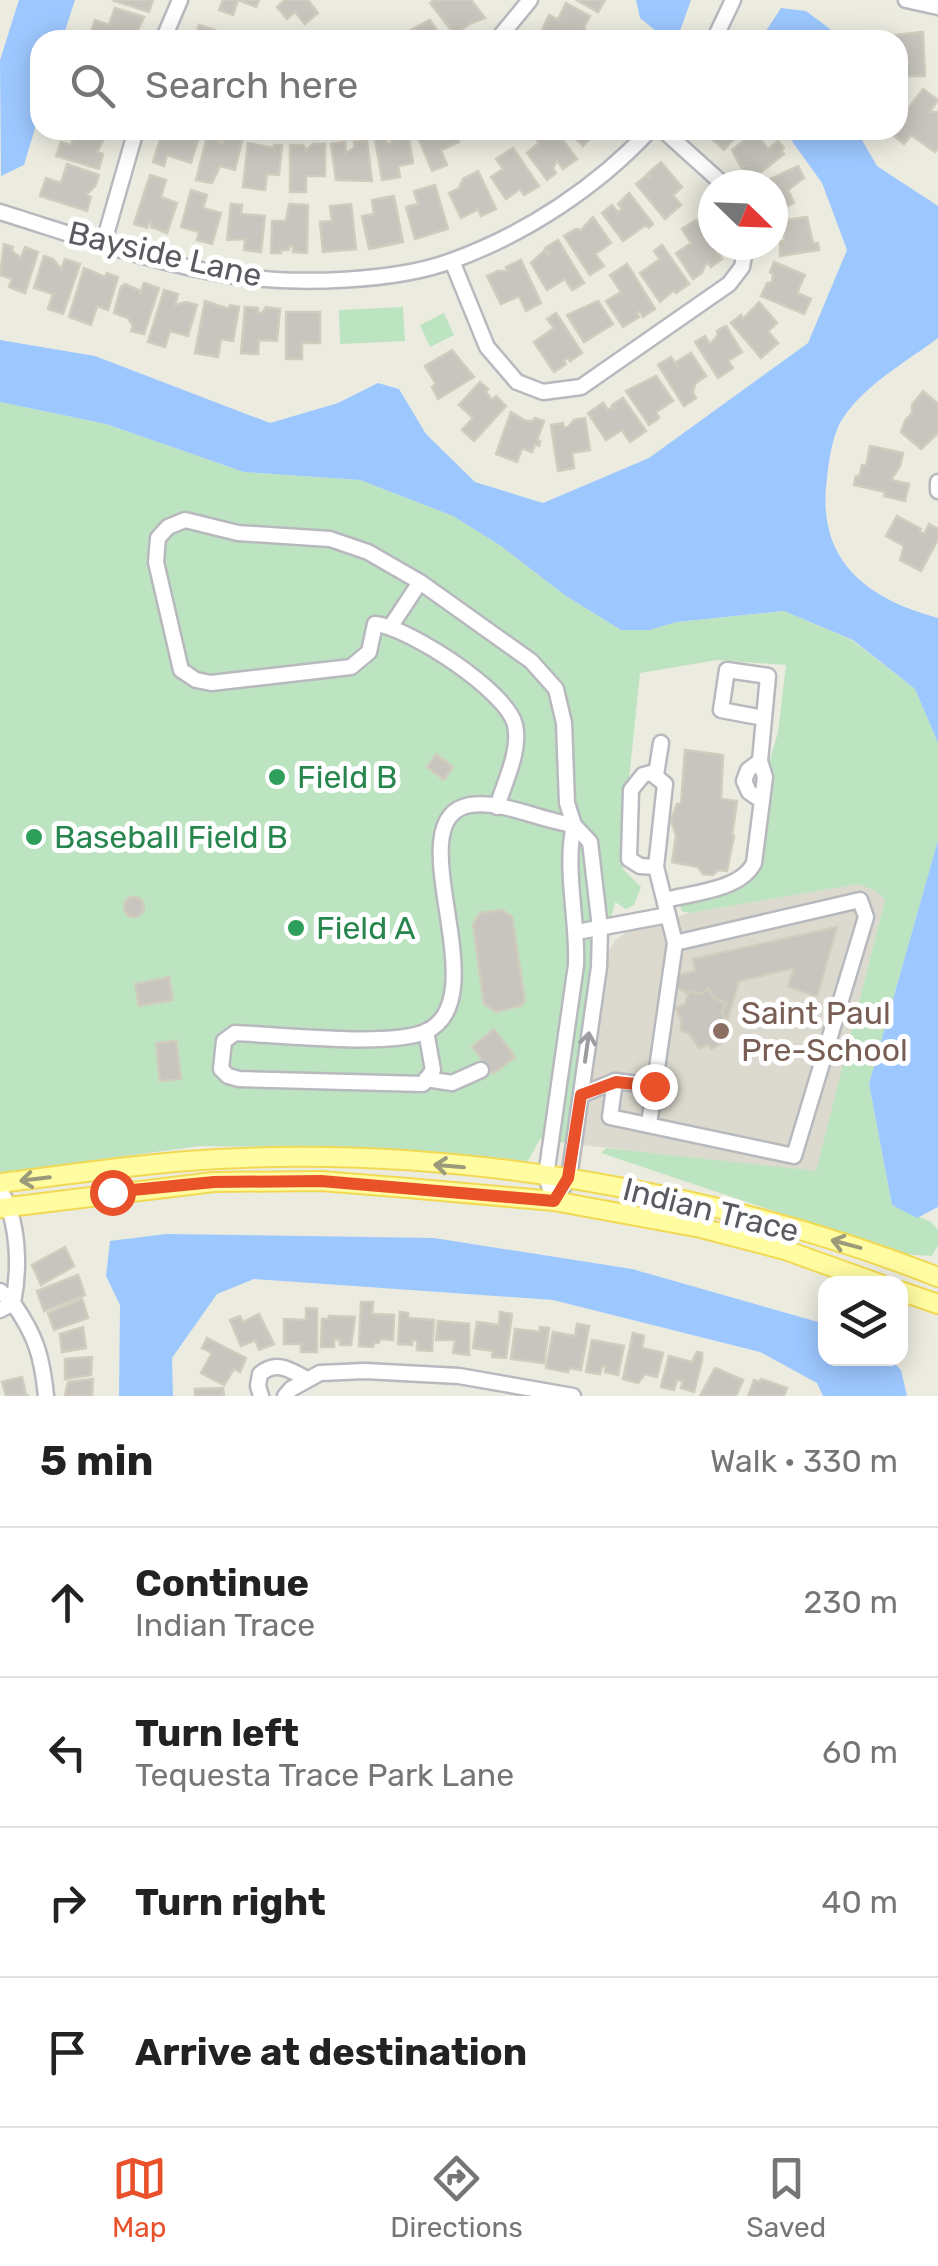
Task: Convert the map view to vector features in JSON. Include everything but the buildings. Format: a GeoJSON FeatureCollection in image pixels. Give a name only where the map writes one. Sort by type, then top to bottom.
{"type":"FeatureCollection","features":[{"type":"Feature","properties":{"kind":"main road","name":"Indian Trace"},"geometry":{"type":"LineString","coordinates":[[2,1197],[155,1164],[272,1158],[397,1162],[568,1178],[634,1189],[868,1250],[938,1277]]}},
{"type":"Feature","properties":{"kind":"main road","name":"Indian Trace"},"geometry":{"type":"LineString","coordinates":[[2,1197],[321,1181],[554,1201],[701,1228],[785,1250],[858,1276]]}},
{"type":"Feature","properties":{"kind":"main road"},"geometry":{"type":"LineString","coordinates":[[908,1294],[938,1304]]}},
{"type":"Feature","properties":{"kind":"street"},"geometry":{"type":"LineString","coordinates":[[167,30],[180,0]]}},
{"type":"Feature","properties":{"kind":"street"},"geometry":{"type":"LineString","coordinates":[[505,30],[530,0]]}},
{"type":"Feature","properties":{"kind":"street"},"geometry":{"type":"LineString","coordinates":[[719,30],[733,0]]}},
{"type":"Feature","properties":{"kind":"street"},"geometry":{"type":"LineString","coordinates":[[906,0],[938,7]]}},
{"type":"Feature","properties":{"kind":"street"},"geometry":{"type":"LineString","coordinates":[[104,245],[133,140]]}},
{"type":"Feature","properties":{"kind":"street","name":"Bayside Lane"},"geometry":{"type":"LineString","coordinates":[[0,212],[104,245],[237,276],[348,280],[452,261],[502,238],[577,194],[640,140]]}},
{"type":"Feature","properties":{"kind":"street"},"geometry":{"type":"LineString","coordinates":[[673,140],[707,170]]}},
{"type":"Feature","properties":{"kind":"street"},"geometry":{"type":"LineString","coordinates":[[452,261],[487,346],[516,382],[544,392],[580,387],[729,284],[743,260]]}},
{"type":"Feature","properties":{"kind":"street"},"geometry":{"type":"LineString","coordinates":[[938,482],[938,491]]}},
{"type":"Feature","properties":{"kind":"street"},"geometry":{"type":"LineString","coordinates":[[497,808],[517,744],[515,722],[502,702],[437,649],[392,626],[375,624],[369,652],[350,667],[211,683],[196,680],[182,670],[156,562],[158,538],[168,527],[184,520],[238,532],[330,539],[368,552],[420,582],[531,661],[556,689],[564,723],[567,803],[574,825],[590,842],[600,928],[568,1178],[554,1201]]}},
{"type":"Feature","properties":{"kind":"street"},"geometry":{"type":"LineString","coordinates":[[392,626],[420,582]]}},
{"type":"Feature","properties":{"kind":"street"},"geometry":{"type":"LineString","coordinates":[[577,932],[667,908],[749,873],[762,800],[749,792],[744,781],[748,770],[760,761],[764,718]]}},
{"type":"Feature","properties":{"kind":"street"},"geometry":{"type":"LineString","coordinates":[[656,776],[661,743]]}},
{"type":"Feature","properties":{"kind":"street"},"geometry":{"type":"LineString","coordinates":[[649,1124],[675,942],[656,867],[664,784],[656,776],[643,775],[631,790],[629,858],[640,866],[656,867]]}},
{"type":"Feature","properties":{"kind":"street"},"geometry":{"type":"LineString","coordinates":[[426,1031],[433,1070],[423,1084],[239,1079],[221,1069],[222,1046],[235,1033],[386,1039],[426,1031],[444,1016],[456,982],[443,886],[441,840],[446,821],[457,810],[471,805],[574,825]]}},
{"type":"Feature","properties":{"kind":"street"},"geometry":{"type":"LineString","coordinates":[[554,1201],[546,1176],[576,965],[570,845],[574,825]]}},
{"type":"Feature","properties":{"kind":"street"},"geometry":{"type":"LineString","coordinates":[[616,1082],[610,1117],[794,1156],[866,916],[860,900],[675,942]]}},
{"type":"Feature","properties":{"kind":"street"},"geometry":{"type":"LineString","coordinates":[[426,1079],[452,1083],[481,1070]]}},
{"type":"Feature","properties":{"kind":"street"},"geometry":{"type":"LineString","coordinates":[[581,1095],[616,1082],[654,1086]]}},
{"type":"Feature","properties":{"kind":"street"},"geometry":{"type":"LineString","coordinates":[[2,1197],[8,1259],[18,1279],[6,1307]]}},
{"type":"Feature","properties":{"kind":"street"},"geometry":{"type":"LineString","coordinates":[[0,1291],[6,1307],[33,1332],[46,1396]]}},
{"type":"Feature","properties":{"kind":"street"},"geometry":{"type":"LineString","coordinates":[[261,1396],[260,1374],[267,1368],[287,1368],[307,1379]]}},
{"type":"Feature","properties":{"kind":"street"},"geometry":{"type":"LineString","coordinates":[[286,1396],[320,1373],[365,1371],[440,1375],[573,1396]]}},
{"type":"Feature","properties":{"kind":"shaded area","name":"Saint Paul Pre-School"},"geometry":{"type":"Polygon","coordinates":[[[858,884],[876,891],[885,900],[816,1172],[574,1144],[599,967],[615,940],[628,931],[689,913],[858,884]]]}},
{"type":"Feature","properties":{"kind":"green space"},"geometry":{"type":"Polygon","coordinates":[[[403,307],[405,341],[340,344],[339,310],[403,307]]]}},
{"type":"Feature","properties":{"kind":"green space"},"geometry":{"type":"Polygon","coordinates":[[[444,313],[454,335],[430,347],[420,325],[444,313]]]}},
{"type":"Feature","properties":{"kind":"green space"},"geometry":{"type":"Polygon","coordinates":[[[0,402],[106,424],[244,472],[360,480],[453,516],[621,630],[648,630],[677,622],[784,611],[852,640],[915,689],[938,743],[938,840],[869,1084],[892,1205],[931,1222],[938,1230],[938,1245],[932,1256],[902,1254],[601,1153],[606,1148],[816,1171],[885,900],[876,891],[858,884],[689,913],[680,906],[749,873],[765,777],[778,732],[786,665],[717,660],[640,673],[622,848],[623,869],[641,887],[634,905],[626,909],[615,902],[599,967],[574,1144],[540,1139],[528,1161],[362,1148],[200,1146],[0,1173],[0,402]]]}},
{"type":"Feature","properties":{"kind":"water"},"geometry":{"type":"Polygon","coordinates":[[[19,0],[75,0],[65,30],[30,30],[32,140],[24,165],[1,176],[0,60],[19,0]]]}},
{"type":"Feature","properties":{"kind":"water"},"geometry":{"type":"Polygon","coordinates":[[[636,0],[691,0],[680,30],[655,30],[640,18],[636,0]]]}},
{"type":"Feature","properties":{"kind":"water"},"geometry":{"type":"Polygon","coordinates":[[[781,8],[806,11],[830,30],[767,30],[781,8]]]}},
{"type":"Feature","properties":{"kind":"water"},"geometry":{"type":"Polygon","coordinates":[[[791,140],[862,140],[877,166],[938,206],[938,338],[875,384],[843,418],[830,455],[826,507],[829,532],[851,571],[888,599],[938,618],[938,743],[915,689],[853,640],[784,611],[677,622],[649,630],[621,630],[453,516],[360,480],[244,472],[106,424],[0,402],[0,340],[95,356],[270,423],[338,403],[378,383],[399,389],[426,434],[475,482],[543,503],[649,458],[808,343],[847,250],[822,183],[791,140]]]}},
{"type":"Feature","properties":{"kind":"water"},"geometry":{"type":"Polygon","coordinates":[[[938,840],[938,1207],[917,1218],[892,1205],[869,1084],[938,840]]]}},
{"type":"Feature","properties":{"kind":"water"},"geometry":{"type":"Polygon","coordinates":[[[166,1234],[434,1238],[632,1269],[818,1322],[818,1366],[897,1366],[907,1396],[823,1396],[817,1383],[760,1352],[553,1300],[254,1279],[217,1294],[172,1358],[173,1396],[119,1396],[120,1305],[106,1276],[110,1241],[166,1234]]]}},
{"type":"Feature","properties":{"kind":"place","name":"Field B"},"geometry":{"type":"Point","coordinates":[277,777]}},
{"type":"Feature","properties":{"kind":"place","name":"Baseball Field B"},"geometry":{"type":"Point","coordinates":[34,837]}},
{"type":"Feature","properties":{"kind":"place","name":"Field A"},"geometry":{"type":"Point","coordinates":[296,928]}},
{"type":"Feature","properties":{"kind":"place","name":"Saint Paul Pre-School"},"geometry":{"type":"Point","coordinates":[721,1031]}},
{"type":"Feature","properties":{"kind":"route"},"geometry":{"type":"LineString","coordinates":[[112,1192],[214,1182],[321,1181],[554,1201],[568,1178],[581,1095],[616,1082],[654,1086]]}}]}
